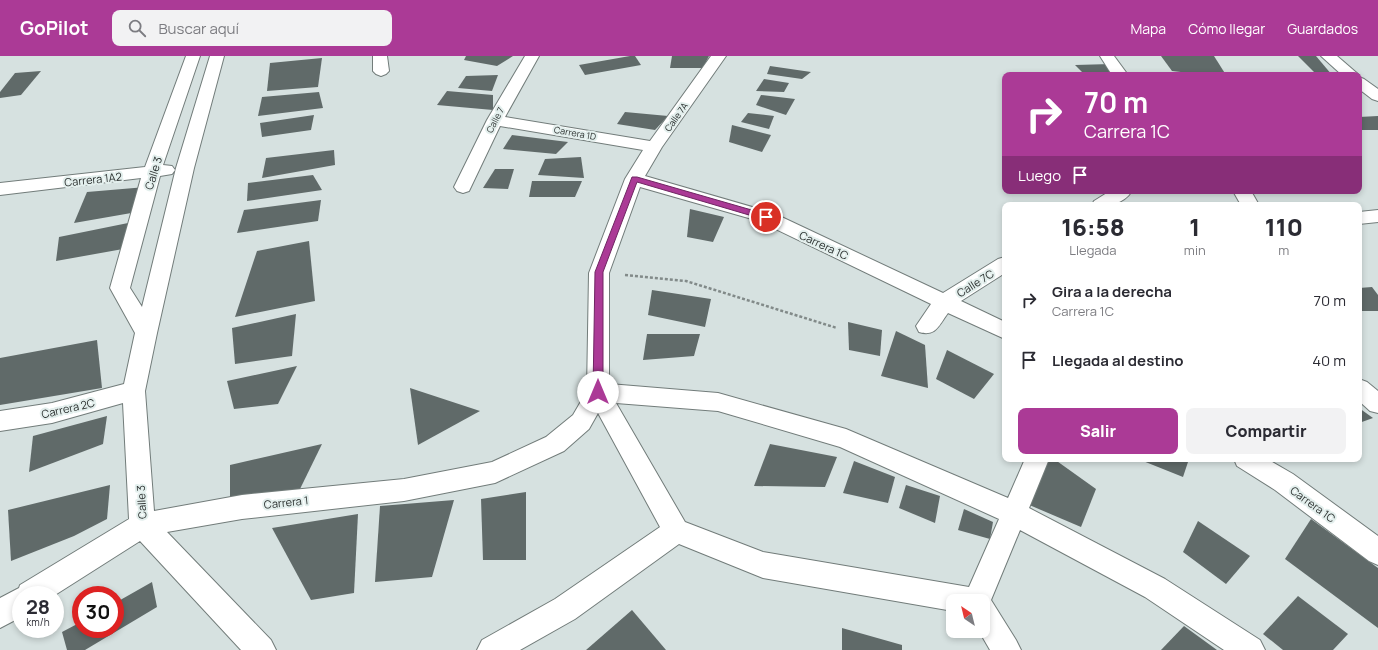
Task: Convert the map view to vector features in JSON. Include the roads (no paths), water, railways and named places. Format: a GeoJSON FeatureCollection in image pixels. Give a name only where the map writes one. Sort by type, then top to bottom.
{"type":"FeatureCollection","features":[{"type":"Feature","properties":{"kind":"street","name":"Calle 3"},"geometry":{"type":"LineString","coordinates":[[146,333],[120,288],[152,172],[193,56]]}},
{"type":"Feature","properties":{"kind":"street","name":"Calle 3"},"geometry":{"type":"LineString","coordinates":[[217,56],[185,168],[146,333],[134,391],[142,526],[261,650]]}},
{"type":"Feature","properties":{"kind":"street","name":"Calle 7"},"geometry":{"type":"LineString","coordinates":[[463,187],[495,120],[532,56]]}},
{"type":"Feature","properties":{"kind":"street","name":"Calle 7A"},"geometry":{"type":"LineString","coordinates":[[598,392],[599,272],[634,179],[654,147],[719,56]]}},
{"type":"Feature","properties":{"kind":"street"},"geometry":{"type":"LineString","coordinates":[[1107,56],[1118,72]]}},
{"type":"Feature","properties":{"kind":"street"},"geometry":{"type":"LineString","coordinates":[[1328,56],[1347,72]]}},
{"type":"Feature","properties":{"kind":"street"},"geometry":{"type":"LineString","coordinates":[[1362,84],[1378,96]]}},
{"type":"Feature","properties":{"kind":"street","name":"Carrera 1D"},"geometry":{"type":"LineString","coordinates":[[495,120],[654,147]]}},
{"type":"Feature","properties":{"kind":"street","name":"Carrera 1A2"},"geometry":{"type":"LineString","coordinates":[[0,189],[185,168]]}},
{"type":"Feature","properties":{"kind":"street","name":"Carrera 1C"},"geometry":{"type":"LineString","coordinates":[[634,179],[766,217],[1002,331]]}},
{"type":"Feature","properties":{"kind":"street"},"geometry":{"type":"LineString","coordinates":[[1106,202],[1118,194]]}},
{"type":"Feature","properties":{"kind":"street"},"geometry":{"type":"LineString","coordinates":[[1362,218],[1378,216]]}},
{"type":"Feature","properties":{"kind":"street","name":"Calle 7C"},"geometry":{"type":"LineString","coordinates":[[944,302],[1002,266]]}},
{"type":"Feature","properties":{"kind":"street"},"geometry":{"type":"LineString","coordinates":[[927,326],[944,302]]}},
{"type":"Feature","properties":{"kind":"street","name":"Carrera 2C"},"geometry":{"type":"LineString","coordinates":[[0,421],[52,413],[134,391]]}},
{"type":"Feature","properties":{"kind":"street"},"geometry":{"type":"LineString","coordinates":[[1362,391],[1378,404]]}},
{"type":"Feature","properties":{"kind":"street"},"geometry":{"type":"LineString","coordinates":[[598,392],[718,402],[838,437],[1013,513],[1155,588],[1250,650]]}},
{"type":"Feature","properties":{"kind":"street"},"geometry":{"type":"LineString","coordinates":[[598,392],[676,531],[763,565],[946,596]]}},
{"type":"Feature","properties":{"kind":"street","name":"Carrera 1"},"geometry":{"type":"LineString","coordinates":[[45,586],[142,526],[242,506],[404,490],[495,472],[555,444],[581,422],[598,392]]}},
{"type":"Feature","properties":{"kind":"street"},"geometry":{"type":"LineString","coordinates":[[981,594],[1013,513],[1036,462]]}},
{"type":"Feature","properties":{"kind":"street","name":"Carrera 1C"},"geometry":{"type":"LineString","coordinates":[[1251,462],[1284,482],[1378,552]]}},
{"type":"Feature","properties":{"kind":"street"},"geometry":{"type":"LineString","coordinates":[[492,650],[564,609],[676,531]]}},
{"type":"Feature","properties":{"kind":"street"},"geometry":{"type":"LineString","coordinates":[[0,614],[12,607]]}},
{"type":"Feature","properties":{"kind":"street"},"geometry":{"type":"LineString","coordinates":[[990,623],[1006,650]]}}]}
